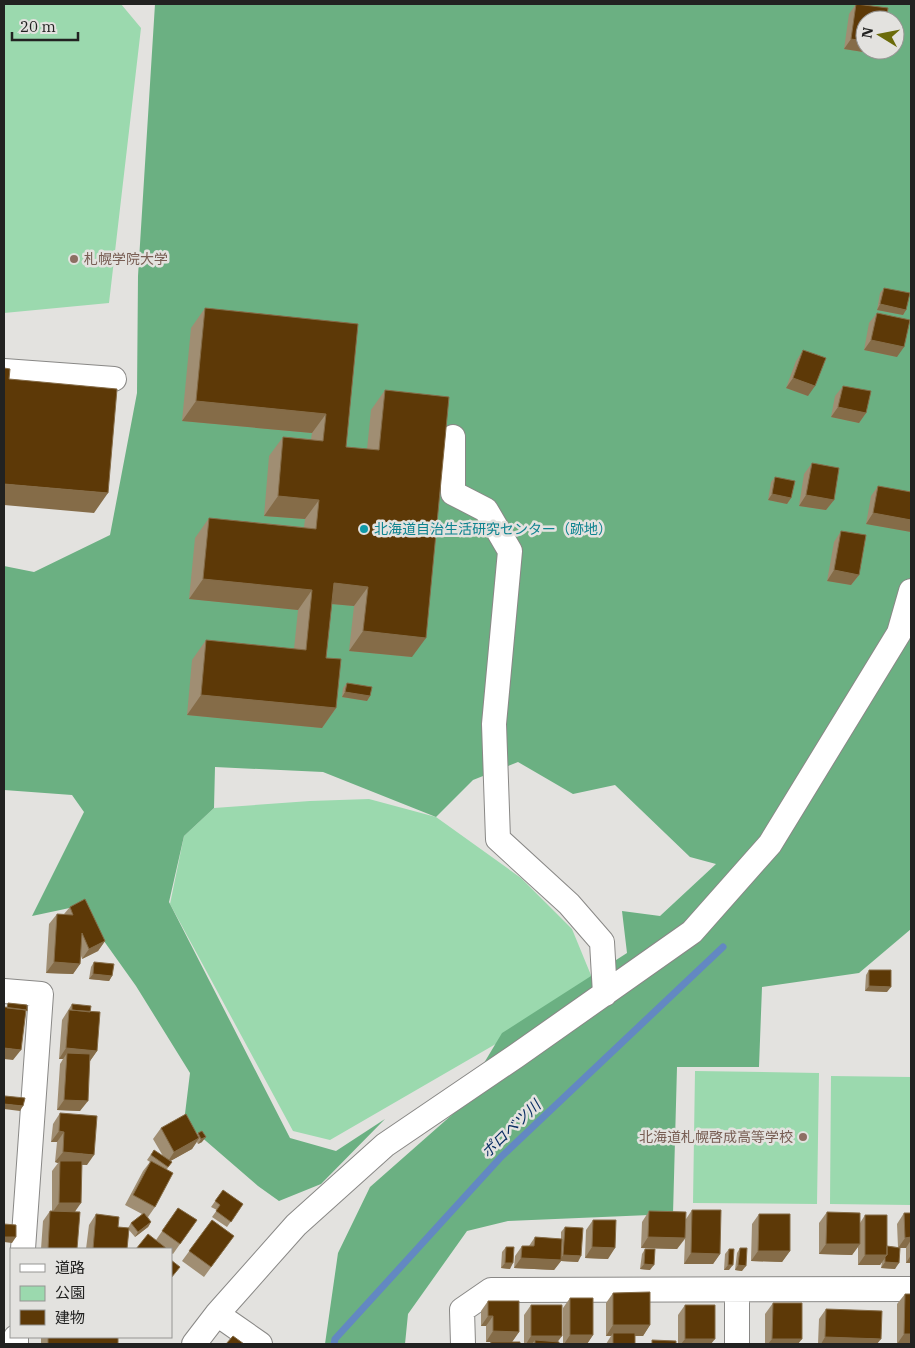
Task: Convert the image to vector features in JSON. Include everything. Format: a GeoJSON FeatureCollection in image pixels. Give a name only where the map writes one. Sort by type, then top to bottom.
{"type":"FeatureCollection","features":[{"type":"Feature","properties":{"kind":"street"},"geometry":{"type":"LineString","coordinates":[[4,372],[114,379]]}},
{"type":"Feature","properties":{"kind":"street"},"geometry":{"type":"LineString","coordinates":[[453,437],[454,493],[486,510],[510,551],[494,724],[498,839],[570,904],[602,942],[604,994]]}},
{"type":"Feature","properties":{"kind":"street"},"geometry":{"type":"LineString","coordinates":[[194,1344],[217,1314],[296,1225],[385,1145],[692,932],[770,844],[899,633],[911,591]]}},
{"type":"Feature","properties":{"kind":"street"},"geometry":{"type":"LineString","coordinates":[[4,991],[41,994],[23,1248]]}},
{"type":"Feature","properties":{"kind":"street"},"geometry":{"type":"LineString","coordinates":[[463,1344],[462,1310],[491,1290],[911,1290]]}},
{"type":"Feature","properties":{"kind":"street"},"geometry":{"type":"LineString","coordinates":[[736,1344],[737,1290]]}},
{"type":"Feature","properties":{"kind":"street"},"geometry":{"type":"LineString","coordinates":[[217,1314],[260,1344]]}},
{"type":"Feature","properties":{"kind":"green space"},"geometry":{"type":"Polygon","coordinates":[[[4,4],[121,4],[141,28],[109,303],[4,313],[4,4]]]}},
{"type":"Feature","properties":{"kind":"green space"},"geometry":{"type":"Polygon","coordinates":[[[155,4],[911,4],[911,929],[859,973],[762,987],[759,1067],[677,1067],[673,1214],[508,1221],[467,1231],[408,1314],[405,1344],[325,1344],[338,1253],[370,1187],[454,1113],[502,1033],[627,953],[622,911],[660,916],[716,864],[690,857],[615,785],[573,794],[518,762],[473,780],[436,817],[323,772],[215,767],[214,808],[184,836],[169,902],[290,1138],[336,1151],[385,1119],[321,1184],[279,1201],[258,1186],[184,1122],[190,1073],[136,986],[79,906],[32,916],[84,812],[72,795],[4,790],[4,566],[34,572],[110,535],[137,393],[138,276],[155,4]]]}},
{"type":"Feature","properties":{"kind":"green space"},"geometry":{"type":"Polygon","coordinates":[[[369,799],[436,817],[521,878],[572,929],[595,985],[330,1140],[293,1131],[170,904],[184,836],[214,808],[369,799]]]}},
{"type":"Feature","properties":{"kind":"green space"},"geometry":{"type":"Polygon","coordinates":[[[695,1071],[819,1073],[817,1204],[693,1203],[695,1071]]]}},
{"type":"Feature","properties":{"kind":"green space"},"geometry":{"type":"Polygon","coordinates":[[[831,1076],[911,1077],[911,1205],[830,1204],[831,1076]]]}},
{"type":"Feature","properties":{"kind":"building"},"geometry":{"type":"Polygon","coordinates":[[[856,4],[888,8],[888,10],[855,10],[856,4]]]}},
{"type":"Feature","properties":{"kind":"building"},"geometry":{"type":"Polygon","coordinates":[[[855,11],[855,40],[851,39],[855,11]]]}},
{"type":"Feature","properties":{"kind":"building"},"geometry":{"type":"Polygon","coordinates":[[[884,288],[910,293],[906,310],[880,304],[884,288]]]}},
{"type":"Feature","properties":{"kind":"building","name":"北海道自治生活研究センター（跡地）"},"geometry":{"type":"Polygon","coordinates":[[[205,308],[358,324],[346,447],[379,450],[385,390],[449,397],[426,638],[363,631],[368,587],[334,583],[326,658],[341,659],[336,708],[201,695],[206,640],[306,650],[312,590],[203,579],[209,518],[316,529],[319,500],[278,496],[283,437],[323,441],[326,414],[196,401],[205,308]]]}},
{"type":"Feature","properties":{"kind":"building"},"geometry":{"type":"Polygon","coordinates":[[[877,313],[910,320],[904,347],[871,340],[877,313]]]}},
{"type":"Feature","properties":{"kind":"building"},"geometry":{"type":"Polygon","coordinates":[[[803,350],[826,358],[815,386],[793,378],[803,350]]]}},
{"type":"Feature","properties":{"kind":"building"},"geometry":{"type":"Polygon","coordinates":[[[4,368],[10,369],[9,379],[117,389],[108,493],[4,484],[4,368]]]}},
{"type":"Feature","properties":{"kind":"building"},"geometry":{"type":"Polygon","coordinates":[[[843,386],[871,391],[866,413],[838,407],[843,386]]]}},
{"type":"Feature","properties":{"kind":"building"},"geometry":{"type":"Polygon","coordinates":[[[812,463],[839,468],[834,500],[806,495],[812,463]]]}},
{"type":"Feature","properties":{"kind":"building"},"geometry":{"type":"Polygon","coordinates":[[[775,477],[795,481],[791,498],[772,494],[775,477]]]}},
{"type":"Feature","properties":{"kind":"building"},"geometry":{"type":"Polygon","coordinates":[[[878,486],[911,492],[911,520],[873,513],[878,486]]]}},
{"type":"Feature","properties":{"kind":"building"},"geometry":{"type":"Polygon","coordinates":[[[841,531],[866,535],[859,575],[834,570],[841,531]]]}},
{"type":"Feature","properties":{"kind":"building"},"geometry":{"type":"Polygon","coordinates":[[[347,683],[372,687],[370,696],[345,692],[347,683]]]}},
{"type":"Feature","properties":{"kind":"building"},"geometry":{"type":"Polygon","coordinates":[[[85,899],[105,941],[89,949],[82,933],[80,964],[54,962],[57,914],[73,915],[70,907],[85,899]]]}},
{"type":"Feature","properties":{"kind":"building"},"geometry":{"type":"Polygon","coordinates":[[[94,962],[114,964],[112,976],[93,974],[94,962]]]}},
{"type":"Feature","properties":{"kind":"building"},"geometry":{"type":"Polygon","coordinates":[[[869,970],[891,970],[891,987],[869,986],[869,970]]]}},
{"type":"Feature","properties":{"kind":"building"},"geometry":{"type":"Polygon","coordinates":[[[8,1003],[27,1005],[27,1011],[7,1008],[8,1003]]]}},
{"type":"Feature","properties":{"kind":"building"},"geometry":{"type":"Polygon","coordinates":[[[72,1004],[91,1006],[90,1012],[72,1010],[72,1004]]]}},
{"type":"Feature","properties":{"kind":"building"},"geometry":{"type":"Polygon","coordinates":[[[4,1007],[26,1010],[21,1050],[4,1048],[4,1007]]]}},
{"type":"Feature","properties":{"kind":"building"},"geometry":{"type":"Polygon","coordinates":[[[69,1010],[100,1012],[97,1051],[66,1048],[69,1010]]]}},
{"type":"Feature","properties":{"kind":"building"},"geometry":{"type":"Polygon","coordinates":[[[67,1053],[90,1054],[88,1101],[64,1100],[67,1053]]]}},
{"type":"Feature","properties":{"kind":"building"},"geometry":{"type":"Polygon","coordinates":[[[5,1096],[25,1098],[23,1106],[4,1104],[5,1096]]]}},
{"type":"Feature","properties":{"kind":"building"},"geometry":{"type":"Polygon","coordinates":[[[60,1113],[97,1116],[94,1155],[63,1152],[64,1132],[59,1131],[60,1113]]]}},
{"type":"Feature","properties":{"kind":"building"},"geometry":{"type":"Polygon","coordinates":[[[186,1114],[199,1138],[174,1152],[161,1128],[186,1114]]]}},
{"type":"Feature","properties":{"kind":"building"},"geometry":{"type":"Polygon","coordinates":[[[202,1131],[206,1137],[201,1139],[198,1133],[202,1131]]]}},
{"type":"Feature","properties":{"kind":"building"},"geometry":{"type":"Polygon","coordinates":[[[154,1150],[172,1162],[168,1167],[151,1155],[154,1150]]]}},
{"type":"Feature","properties":{"kind":"building"},"geometry":{"type":"Polygon","coordinates":[[[60,1161],[82,1161],[81,1203],[59,1203],[60,1161]]]}},
{"type":"Feature","properties":{"kind":"building"},"geometry":{"type":"Polygon","coordinates":[[[151,1161],[173,1173],[155,1207],[133,1195],[151,1161]]]}},
{"type":"Feature","properties":{"kind":"building"},"geometry":{"type":"Polygon","coordinates":[[[223,1190],[243,1204],[231,1222],[216,1211],[220,1205],[215,1201],[223,1190]]]}},
{"type":"Feature","properties":{"kind":"building"},"geometry":{"type":"Polygon","coordinates":[[[178,1208],[197,1220],[180,1244],[162,1231],[178,1208]]]}},
{"type":"Feature","properties":{"kind":"building"},"geometry":{"type":"Polygon","coordinates":[[[692,1210],[721,1210],[720,1254],[691,1253],[692,1210]]]}},
{"type":"Feature","properties":{"kind":"building"},"geometry":{"type":"Polygon","coordinates":[[[50,1211],[80,1212],[77,1248],[48,1248],[50,1211]]]}},
{"type":"Feature","properties":{"kind":"building"},"geometry":{"type":"Polygon","coordinates":[[[649,1211],[686,1212],[685,1238],[648,1237],[649,1211]]]}},
{"type":"Feature","properties":{"kind":"building"},"geometry":{"type":"Polygon","coordinates":[[[827,1212],[860,1213],[860,1244],[826,1244],[827,1212]]]}},
{"type":"Feature","properties":{"kind":"building"},"geometry":{"type":"Polygon","coordinates":[[[144,1213],[151,1222],[138,1232],[131,1223],[144,1213]]]}},
{"type":"Feature","properties":{"kind":"building"},"geometry":{"type":"Polygon","coordinates":[[[904,1213],[911,1213],[911,1237],[905,1238],[904,1213]]]}},
{"type":"Feature","properties":{"kind":"building"},"geometry":{"type":"Polygon","coordinates":[[[96,1214],[119,1217],[118,1227],[129,1228],[127,1248],[93,1248],[96,1214]]]}},
{"type":"Feature","properties":{"kind":"building"},"geometry":{"type":"Polygon","coordinates":[[[759,1214],[790,1214],[790,1251],[758,1251],[759,1214]]]}},
{"type":"Feature","properties":{"kind":"building"},"geometry":{"type":"Polygon","coordinates":[[[865,1215],[887,1215],[887,1255],[865,1255],[865,1215]]]}},
{"type":"Feature","properties":{"kind":"building"},"geometry":{"type":"Polygon","coordinates":[[[212,1220],[234,1236],[211,1267],[189,1251],[212,1220]]]}},
{"type":"Feature","properties":{"kind":"building"},"geometry":{"type":"Polygon","coordinates":[[[593,1220],[616,1220],[615,1248],[592,1247],[593,1220]]]}},
{"type":"Feature","properties":{"kind":"building"},"geometry":{"type":"Polygon","coordinates":[[[4,1224],[16,1225],[16,1237],[4,1237],[4,1224]]]}},
{"type":"Feature","properties":{"kind":"building"},"geometry":{"type":"Polygon","coordinates":[[[565,1227],[583,1228],[581,1256],[563,1255],[565,1227]]]}},
{"type":"Feature","properties":{"kind":"building"},"geometry":{"type":"Polygon","coordinates":[[[148,1234],[166,1248],[137,1248],[148,1234]]]}},
{"type":"Feature","properties":{"kind":"building"},"geometry":{"type":"Polygon","coordinates":[[[535,1237],[562,1239],[561,1260],[521,1258],[522,1246],[534,1246],[535,1237]]]}},
{"type":"Feature","properties":{"kind":"building"},"geometry":{"type":"Polygon","coordinates":[[[887,1246],[900,1248],[899,1263],[885,1262],[887,1246]]]}},
{"type":"Feature","properties":{"kind":"building"},"geometry":{"type":"Polygon","coordinates":[[[506,1247],[514,1247],[513,1263],[505,1263],[506,1247]]]}},
{"type":"Feature","properties":{"kind":"building"},"geometry":{"type":"Polygon","coordinates":[[[740,1248],[747,1248],[746,1266],[738,1265],[740,1248]]]}},
{"type":"Feature","properties":{"kind":"building"},"geometry":{"type":"Polygon","coordinates":[[[645,1249],[655,1249],[654,1265],[644,1264],[645,1249]]]}},
{"type":"Feature","properties":{"kind":"building"},"geometry":{"type":"Polygon","coordinates":[[[729,1249],[734,1249],[733,1265],[728,1265],[729,1249]]]}},
{"type":"Feature","properties":{"kind":"building"},"geometry":{"type":"Polygon","coordinates":[[[172,1261],[180,1267],[172,1277],[172,1261]]]}},
{"type":"Feature","properties":{"kind":"building"},"geometry":{"type":"Polygon","coordinates":[[[650,1292],[650,1325],[613,1325],[613,1293],[650,1292]]]}},
{"type":"Feature","properties":{"kind":"building"},"geometry":{"type":"Polygon","coordinates":[[[905,1294],[911,1294],[911,1334],[904,1334],[905,1294]]]}},
{"type":"Feature","properties":{"kind":"building"},"geometry":{"type":"Polygon","coordinates":[[[570,1298],[593,1298],[593,1335],[570,1335],[570,1298]]]}},
{"type":"Feature","properties":{"kind":"building"},"geometry":{"type":"Polygon","coordinates":[[[488,1301],[519,1301],[519,1332],[493,1331],[493,1316],[488,1316],[488,1301]]]}},
{"type":"Feature","properties":{"kind":"building"},"geometry":{"type":"Polygon","coordinates":[[[773,1303],[802,1303],[802,1339],[772,1339],[773,1303]]]}},
{"type":"Feature","properties":{"kind":"building"},"geometry":{"type":"Polygon","coordinates":[[[531,1305],[562,1305],[562,1336],[531,1336],[531,1305]]]}},
{"type":"Feature","properties":{"kind":"building"},"geometry":{"type":"Polygon","coordinates":[[[685,1305],[715,1305],[715,1339],[685,1339],[685,1305]]]}},
{"type":"Feature","properties":{"kind":"building"},"geometry":{"type":"Polygon","coordinates":[[[826,1309],[882,1311],[881,1339],[825,1337],[826,1309]]]}},
{"type":"Feature","properties":{"kind":"building"},"geometry":{"type":"Polygon","coordinates":[[[613,1333],[635,1333],[635,1344],[613,1344],[613,1333]]]}},
{"type":"Feature","properties":{"kind":"building"},"geometry":{"type":"Polygon","coordinates":[[[233,1336],[244,1344],[226,1344],[233,1336]]]}},
{"type":"Feature","properties":{"kind":"building"},"geometry":{"type":"Polygon","coordinates":[[[48,1338],[118,1338],[118,1344],[48,1344],[48,1338]]]}},
{"type":"Feature","properties":{"kind":"building"},"geometry":{"type":"Polygon","coordinates":[[[535,1340],[559,1342],[559,1344],[535,1344],[535,1340]]]}},
{"type":"Feature","properties":{"kind":"building"},"geometry":{"type":"Polygon","coordinates":[[[652,1340],[676,1341],[676,1344],[652,1344],[652,1340]]]}},
{"type":"Feature","properties":{"kind":"building"},"geometry":{"type":"Polygon","coordinates":[[[491,1342],[520,1342],[520,1344],[491,1344],[491,1342]]]}},
{"type":"Feature","properties":{"kind":"building"},"geometry":{"type":"Polygon","coordinates":[[[686,1343],[709,1343],[686,1344],[686,1343]]]}},
{"type":"Feature","properties":{"kind":"waterway","name":"ポロベツ川"},"geometry":{"type":"LineString","coordinates":[[334,1344],[335,1339],[501,1157],[723,947]]}},
{"type":"Feature","properties":{"kind":"place","name":"札幌学院大学"},"geometry":{"type":"Point","coordinates":[74,259]}},
{"type":"Feature","properties":{"kind":"place","name":"北海道自治生活研究センター（跡地）"},"geometry":{"type":"Point","coordinates":[364,529]}},
{"type":"Feature","properties":{"kind":"place","name":"北海道札幌啓成高等学校"},"geometry":{"type":"Point","coordinates":[803,1137]}}]}
